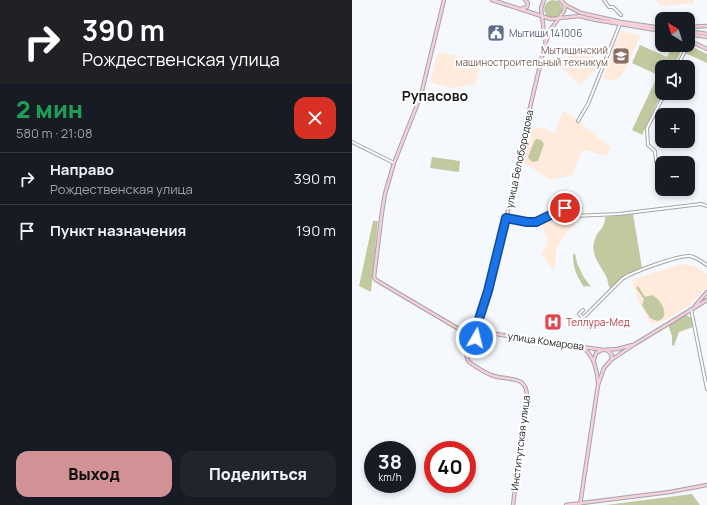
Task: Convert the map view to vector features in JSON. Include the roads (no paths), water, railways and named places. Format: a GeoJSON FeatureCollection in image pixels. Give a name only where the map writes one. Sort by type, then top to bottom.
{"type":"FeatureCollection","features":[{"type":"Feature","properties":{"kind":"street"},"geometry":{"type":"LineString","coordinates":[[444,0],[418,101],[394,163],[382,208],[374,278],[462,330],[472,338],[477,338]]}},
{"type":"Feature","properties":{"kind":"street"},"geometry":{"type":"LineString","coordinates":[[492,0],[551,19],[579,16],[655,30]]}},
{"type":"Feature","properties":{"kind":"street"},"geometry":{"type":"LineString","coordinates":[[521,9],[527,6],[528,3],[526,0]]}},
{"type":"Feature","properties":{"kind":"street"},"geometry":{"type":"LineString","coordinates":[[544,0],[542,8],[545,44]]}},
{"type":"Feature","properties":{"kind":"street"},"geometry":{"type":"LineString","coordinates":[[604,0],[610,7],[613,7],[621,15]]}},
{"type":"Feature","properties":{"kind":"street"},"geometry":{"type":"LineString","coordinates":[[545,44],[551,29],[564,11],[565,6],[561,1]]}},
{"type":"Feature","properties":{"kind":"street"},"geometry":{"type":"LineString","coordinates":[[561,1],[580,13],[655,27]]}},
{"type":"Feature","properties":{"kind":"street"},"geometry":{"type":"LineString","coordinates":[[578,121],[588,104],[620,24]]}},
{"type":"Feature","properties":{"kind":"street"},"geometry":{"type":"LineString","coordinates":[[695,27],[707,26]]}},
{"type":"Feature","properties":{"kind":"street"},"geometry":{"type":"LineString","coordinates":[[695,34],[707,35]]}},
{"type":"Feature","properties":{"kind":"street"},"geometry":{"type":"LineString","coordinates":[[695,43],[707,50]]}},
{"type":"Feature","properties":{"kind":"street","name":"улица Белобородова"},"geometry":{"type":"LineString","coordinates":[[478,330],[479,319],[488,291],[506,218],[545,44]]}},
{"type":"Feature","properties":{"kind":"street"},"geometry":{"type":"LineString","coordinates":[[655,156],[655,151],[648,145],[647,128],[661,100]]}},
{"type":"Feature","properties":{"kind":"street"},"geometry":{"type":"LineString","coordinates":[[352,142],[394,163]]}},
{"type":"Feature","properties":{"kind":"street"},"geometry":{"type":"LineString","coordinates":[[506,218],[534,222],[565,208],[574,216],[619,214],[701,204],[707,206]]}},
{"type":"Feature","properties":{"kind":"street"},"geometry":{"type":"LineString","coordinates":[[583,310],[579,314],[582,318],[586,317],[625,277],[645,269],[688,256],[707,265]]}},
{"type":"Feature","properties":{"kind":"street"},"geometry":{"type":"LineString","coordinates":[[692,309],[707,292]]}},
{"type":"Feature","properties":{"kind":"street"},"geometry":{"type":"LineString","coordinates":[[580,504],[598,385],[605,367],[611,360],[635,344],[707,300]]}},
{"type":"Feature","properties":{"kind":"street"},"geometry":{"type":"LineString","coordinates":[[692,309],[707,389]]}},
{"type":"Feature","properties":{"kind":"street","name":"улица Белобородова"},"geometry":{"type":"LineString","coordinates":[[472,329],[479,319]]}},
{"type":"Feature","properties":{"kind":"street"},"geometry":{"type":"LineString","coordinates":[[462,330],[468,331],[475,328],[479,333],[477,338],[467,348]]}},
{"type":"Feature","properties":{"kind":"street"},"geometry":{"type":"LineString","coordinates":[[467,348],[472,329]]}},
{"type":"Feature","properties":{"kind":"street","name":"улица Комарова"},"geometry":{"type":"LineString","coordinates":[[478,330],[489,333],[605,350],[635,344]]}},
{"type":"Feature","properties":{"kind":"street","name":"улица Комарова"},"geometry":{"type":"LineString","coordinates":[[477,338],[489,333]]}},
{"type":"Feature","properties":{"kind":"street"},"geometry":{"type":"LineString","coordinates":[[581,347],[600,368],[605,367]]}},
{"type":"Feature","properties":{"kind":"street","name":"Институтская улица"},"geometry":{"type":"LineString","coordinates":[[467,348],[466,357],[470,363],[494,376],[521,382],[525,385],[527,391],[513,505]]}},
{"type":"Feature","properties":{"kind":"street"},"geometry":{"type":"LineString","coordinates":[[598,385],[594,362],[596,354],[605,350],[612,355],[611,360]]}},
{"type":"Feature","properties":{"kind":"street"},"geometry":{"type":"LineString","coordinates":[[566,505],[670,492],[707,485]]}},
{"type":"Feature","properties":{"kind":"place","name":"Мытищи 141006"},"geometry":{"type":"Point","coordinates":[496,33]}},
{"type":"Feature","properties":{"kind":"place","name":"Мытищинский машиностроительный техникум"},"geometry":{"type":"Point","coordinates":[621,56]}},
{"type":"Feature","properties":{"kind":"place","name":"Теллура-Мед"},"geometry":{"type":"Point","coordinates":[553,322]}},
{"type":"Feature","properties":{"kind":"district","name":"Рупасово"},"geometry":{"type":"Point","coordinates":[435,96]}}]}
